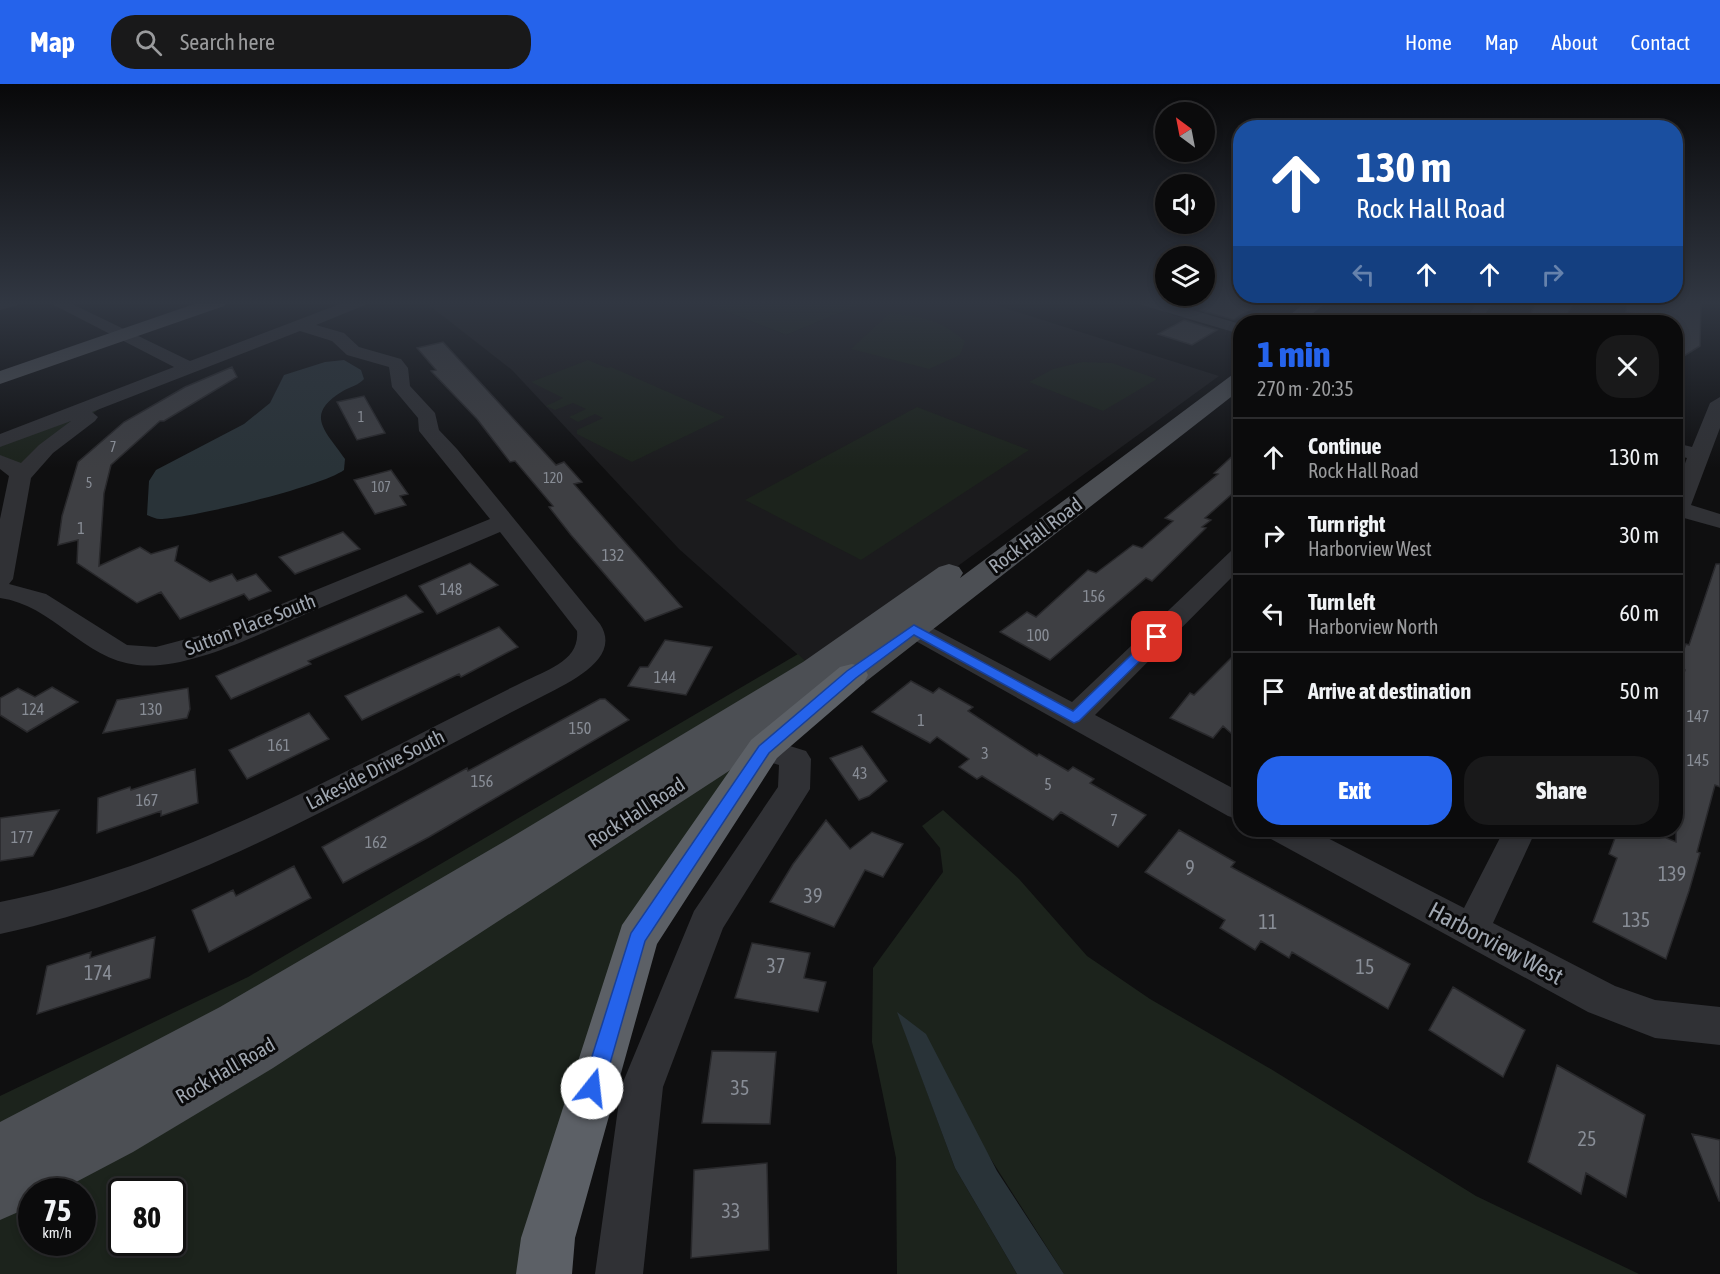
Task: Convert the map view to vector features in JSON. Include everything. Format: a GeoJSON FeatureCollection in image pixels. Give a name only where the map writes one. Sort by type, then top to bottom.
{"type":"FeatureCollection","features":[{"type":"Feature","properties":{"kind":"highway"},"geometry":{"type":"LineString","coordinates":[[544,1274],[548,1238],[637,939],[764,749],[852,675]]}},
{"type":"Feature","properties":{"kind":"main road"},"geometry":{"type":"LineString","coordinates":[[0,378],[58,358]]}},
{"type":"Feature","properties":{"kind":"main road","name":"Rock Hall Road"},"geometry":{"type":"LineString","coordinates":[[0,1194],[115,1134],[256,1052],[852,675],[914,629],[1233,366]]}},
{"type":"Feature","properties":{"kind":"main road","name":"Rock Hall Road"},"geometry":{"type":"LineString","coordinates":[[0,1149],[236,1023],[815,670],[1233,385]]}},
{"type":"Feature","properties":{"kind":"street"},"geometry":{"type":"LineString","coordinates":[[168,358],[189,368]]}},
{"type":"Feature","properties":{"kind":"street"},"geometry":{"type":"LineString","coordinates":[[0,441],[216,358]]}},
{"type":"Feature","properties":{"kind":"street","name":"Lakeside Drive South"},"geometry":{"type":"LineString","coordinates":[[0,918],[78,901],[138,880],[221,845],[575,665],[588,654],[591,646],[590,630],[429,431],[428,417],[401,387],[399,368],[395,363],[376,358]]}},
{"type":"Feature","properties":{"kind":"street"},"geometry":{"type":"LineString","coordinates":[[0,579],[20,476],[46,448],[116,396]]}},
{"type":"Feature","properties":{"kind":"street"},"geometry":{"type":"LineString","coordinates":[[1683,494],[1720,403]]}},
{"type":"Feature","properties":{"kind":"street"},"geometry":{"type":"LineString","coordinates":[[1683,451],[1699,455]]}},
{"type":"Feature","properties":{"kind":"street"},"geometry":{"type":"LineString","coordinates":[[0,461],[13,466],[20,476]]}},
{"type":"Feature","properties":{"kind":"street"},"geometry":{"type":"LineString","coordinates":[[1683,513],[1720,521]]}},
{"type":"Feature","properties":{"kind":"street","name":"Sutton Place South"},"geometry":{"type":"LineString","coordinates":[[0,590],[26,593],[117,651],[138,656],[169,654],[193,648],[282,614],[504,522]]}},
{"type":"Feature","properties":{"kind":"street"},"geometry":{"type":"LineString","coordinates":[[1074,718],[1233,563]]}},
{"type":"Feature","properties":{"kind":"street"},"geometry":{"type":"LineString","coordinates":[[914,629],[1233,803]]}},
{"type":"Feature","properties":{"kind":"street"},"geometry":{"type":"LineString","coordinates":[[619,1274],[642,1087],[707,922],[794,789],[795,759],[764,749]]}},
{"type":"Feature","properties":{"kind":"street","name":"Harborview West"},"geometry":{"type":"LineString","coordinates":[[1296,837],[1602,999],[1655,1019],[1720,1026]]}},
{"type":"Feature","properties":{"kind":"street"},"geometry":{"type":"LineString","coordinates":[[1471,930],[1517,837]]}},
{"type":"Feature","properties":{"kind":"shaded area"},"geometry":{"type":"Polygon","coordinates":[[[496,358],[1161,358],[1219,376],[815,670],[679,549],[512,370],[496,358]]]}},
{"type":"Feature","properties":{"kind":"shaded area"},"geometry":{"type":"Polygon","coordinates":[[[884,358],[954,358],[929,369],[884,358]]]}},
{"type":"Feature","properties":{"kind":"shaded area"},"geometry":{"type":"Polygon","coordinates":[[[344,360],[361,370],[364,379],[331,400],[321,416],[325,432],[345,459],[344,470],[310,485],[226,508],[160,519],[147,515],[149,481],[156,470],[244,424],[270,403],[284,375],[325,362],[344,360]]]}},
{"type":"Feature","properties":{"kind":"shaded area"},"geometry":{"type":"Polygon","coordinates":[[[588,360],[607,368],[611,367],[725,417],[632,462],[577,434],[577,430],[603,418],[595,414],[578,422],[569,417],[586,409],[573,403],[555,410],[546,406],[563,398],[531,382],[588,360]]]}},
{"type":"Feature","properties":{"kind":"shaded area"},"geometry":{"type":"Polygon","coordinates":[[[1082,362],[1112,363],[1157,379],[1103,411],[1029,382],[1053,369],[1082,362]]]}},
{"type":"Feature","properties":{"kind":"shaded area"},"geometry":{"type":"Polygon","coordinates":[[[116,396],[46,449],[20,476],[0,461],[0,441],[116,396]]]}},
{"type":"Feature","properties":{"kind":"shaded area"},"geometry":{"type":"Polygon","coordinates":[[[917,407],[1029,450],[861,560],[745,500],[917,407]]]}},
{"type":"Feature","properties":{"kind":"shaded area"},"geometry":{"type":"Polygon","coordinates":[[[798,654],[813,668],[0,1139],[0,1096],[248,977],[798,654]]]}},
{"type":"Feature","properties":{"kind":"shaded area"},"geometry":{"type":"Polygon","coordinates":[[[789,714],[645,935],[552,1274],[0,1274],[0,1199],[18,1188],[18,1256],[96,1256],[96,1178],[34,1178],[789,714]]]}},
{"type":"Feature","properties":{"kind":"shaded area"},"geometry":{"type":"Polygon","coordinates":[[[943,810],[1019,879],[1087,956],[1150,999],[1269,1068],[1476,1196],[1639,1274],[1064,1274],[898,1013],[955,1168],[1017,1274],[897,1274],[896,1158],[872,1042],[873,968],[943,872],[940,848],[922,826],[943,810]]]}},
{"type":"Feature","properties":{"kind":"shaded area"},"geometry":{"type":"Polygon","coordinates":[[[897,1012],[926,1034],[997,1171],[1064,1274],[1017,1274],[955,1168],[897,1012]]]}},
{"type":"Feature","properties":{"kind":"building"},"geometry":{"type":"Polygon","coordinates":[[[425,358],[457,358],[556,465],[564,462],[582,482],[574,484],[682,607],[645,621],[571,535],[549,507],[553,506],[515,461],[510,462],[477,419],[431,371],[436,370],[425,358]]]}},
{"type":"Feature","properties":{"kind":"building"},"geometry":{"type":"Polygon","coordinates":[[[232,367],[237,377],[164,421],[160,421],[111,465],[104,493],[99,566],[140,547],[151,554],[178,546],[175,561],[210,582],[232,574],[237,581],[256,574],[271,591],[249,600],[244,594],[180,619],[161,592],[137,603],[77,563],[78,540],[58,545],[62,516],[78,462],[124,422],[185,387],[232,367]]]}},
{"type":"Feature","properties":{"kind":"building"},"geometry":{"type":"Polygon","coordinates":[[[364,396],[385,433],[357,440],[337,402],[364,396]]]}},
{"type":"Feature","properties":{"kind":"building"},"geometry":{"type":"Polygon","coordinates":[[[1233,455],[1233,493],[1205,518],[1211,520],[1202,527],[1206,528],[1152,581],[1146,578],[1050,660],[1000,632],[1027,612],[1036,617],[1088,570],[1096,573],[1133,545],[1142,548],[1173,521],[1165,518],[1218,474],[1214,473],[1233,455]]]}},
{"type":"Feature","properties":{"kind":"building"},"geometry":{"type":"Polygon","coordinates":[[[391,470],[408,494],[400,496],[406,505],[375,514],[354,480],[391,470]]]}},
{"type":"Feature","properties":{"kind":"building"},"geometry":{"type":"Polygon","coordinates":[[[343,532],[360,549],[295,574],[279,557],[343,532]]]}},
{"type":"Feature","properties":{"kind":"building"},"geometry":{"type":"Polygon","coordinates":[[[470,563],[498,585],[437,614],[419,586],[470,563]]]}},
{"type":"Feature","properties":{"kind":"building"},"geometry":{"type":"Polygon","coordinates":[[[1716,564],[1720,564],[1720,787],[1715,785],[1697,852],[1700,853],[1666,959],[1593,922],[1617,858],[1609,854],[1615,837],[1664,837],[1676,842],[1676,837],[1683,837],[1683,676],[1685,670],[1683,669],[1683,652],[1686,644],[1689,645],[1716,564]]]}},
{"type":"Feature","properties":{"kind":"building"},"geometry":{"type":"Polygon","coordinates":[[[406,595],[423,612],[308,661],[311,664],[231,699],[216,676],[406,595]]]}},
{"type":"Feature","properties":{"kind":"building"},"geometry":{"type":"Polygon","coordinates":[[[499,627],[518,647],[461,677],[459,674],[362,720],[345,696],[499,627]]]}},
{"type":"Feature","properties":{"kind":"building"},"geometry":{"type":"Polygon","coordinates":[[[665,640],[712,647],[686,695],[628,686],[640,667],[648,667],[665,640]]]}},
{"type":"Feature","properties":{"kind":"building"},"geometry":{"type":"Polygon","coordinates":[[[1233,656],[1233,735],[1223,726],[1213,738],[1170,718],[1190,693],[1194,695],[1233,656]]]}},
{"type":"Feature","properties":{"kind":"building"},"geometry":{"type":"Polygon","coordinates":[[[911,681],[933,693],[939,688],[973,707],[968,711],[1037,756],[1039,754],[1068,771],[1073,767],[1094,779],[1090,783],[1146,815],[1118,847],[1061,812],[1053,820],[982,776],[977,779],[959,767],[969,759],[937,737],[930,743],[872,712],[911,681]]]}},
{"type":"Feature","properties":{"kind":"building"},"geometry":{"type":"Polygon","coordinates":[[[52,687],[78,702],[27,732],[0,715],[0,698],[18,688],[35,697],[52,687]]]}},
{"type":"Feature","properties":{"kind":"building"},"geometry":{"type":"Polygon","coordinates":[[[188,688],[190,709],[187,718],[103,733],[117,700],[188,688]]]}},
{"type":"Feature","properties":{"kind":"building"},"geometry":{"type":"Polygon","coordinates":[[[600,699],[605,699],[629,720],[429,837],[343,883],[322,847],[600,699]]]}},
{"type":"Feature","properties":{"kind":"building"},"geometry":{"type":"Polygon","coordinates":[[[309,713],[329,739],[247,779],[229,750],[309,713]]]}},
{"type":"Feature","properties":{"kind":"building"},"geometry":{"type":"Polygon","coordinates":[[[862,746],[887,781],[869,796],[859,800],[830,758],[862,746]]]}},
{"type":"Feature","properties":{"kind":"building"},"geometry":{"type":"Polygon","coordinates":[[[195,769],[198,803],[161,816],[161,811],[97,833],[98,798],[195,769]]]}},
{"type":"Feature","properties":{"kind":"building"},"geometry":{"type":"Polygon","coordinates":[[[59,810],[33,856],[0,861],[0,818],[59,810]]]}},
{"type":"Feature","properties":{"kind":"building"},"geometry":{"type":"Polygon","coordinates":[[[826,820],[850,849],[872,832],[903,844],[883,877],[865,870],[834,927],[770,902],[793,864],[826,820]]]}},
{"type":"Feature","properties":{"kind":"building"},"geometry":{"type":"Polygon","coordinates":[[[1179,830],[1235,862],[1231,867],[1410,964],[1388,1009],[1292,952],[1289,958],[1261,941],[1255,950],[1220,928],[1225,920],[1145,872],[1179,830]]]}},
{"type":"Feature","properties":{"kind":"building"},"geometry":{"type":"Polygon","coordinates":[[[294,866],[311,898],[209,952],[192,910],[233,890],[236,896],[294,866]]]}},
{"type":"Feature","properties":{"kind":"building"},"geometry":{"type":"Polygon","coordinates":[[[155,937],[150,978],[37,1014],[47,966],[91,952],[90,958],[155,937]]]}},
{"type":"Feature","properties":{"kind":"building"},"geometry":{"type":"Polygon","coordinates":[[[752,943],[810,953],[804,978],[826,982],[818,1012],[735,998],[752,943]]]}},
{"type":"Feature","properties":{"kind":"building"},"geometry":{"type":"Polygon","coordinates":[[[1453,987],[1525,1030],[1503,1077],[1429,1030],[1453,987]]]}},
{"type":"Feature","properties":{"kind":"building"},"geometry":{"type":"Polygon","coordinates":[[[712,1051],[776,1052],[770,1124],[702,1123],[712,1051]]]}},
{"type":"Feature","properties":{"kind":"building"},"geometry":{"type":"Polygon","coordinates":[[[1557,1065],[1645,1115],[1626,1197],[1586,1173],[1581,1194],[1528,1162],[1557,1065]]]}},
{"type":"Feature","properties":{"kind":"building"},"geometry":{"type":"Polygon","coordinates":[[[1692,1134],[1720,1140],[1720,1201],[1719,1201],[1692,1134]]]}},
{"type":"Feature","properties":{"kind":"building"},"geometry":{"type":"Polygon","coordinates":[[[767,1163],[769,1250],[691,1258],[694,1170],[767,1163]]]}},
{"type":"Feature","properties":{"kind":"route"},"geometry":{"type":"LineString","coordinates":[[592,1088],[637,939],[764,749],[852,675],[914,629],[1074,718],[1157,637]]}}]}
